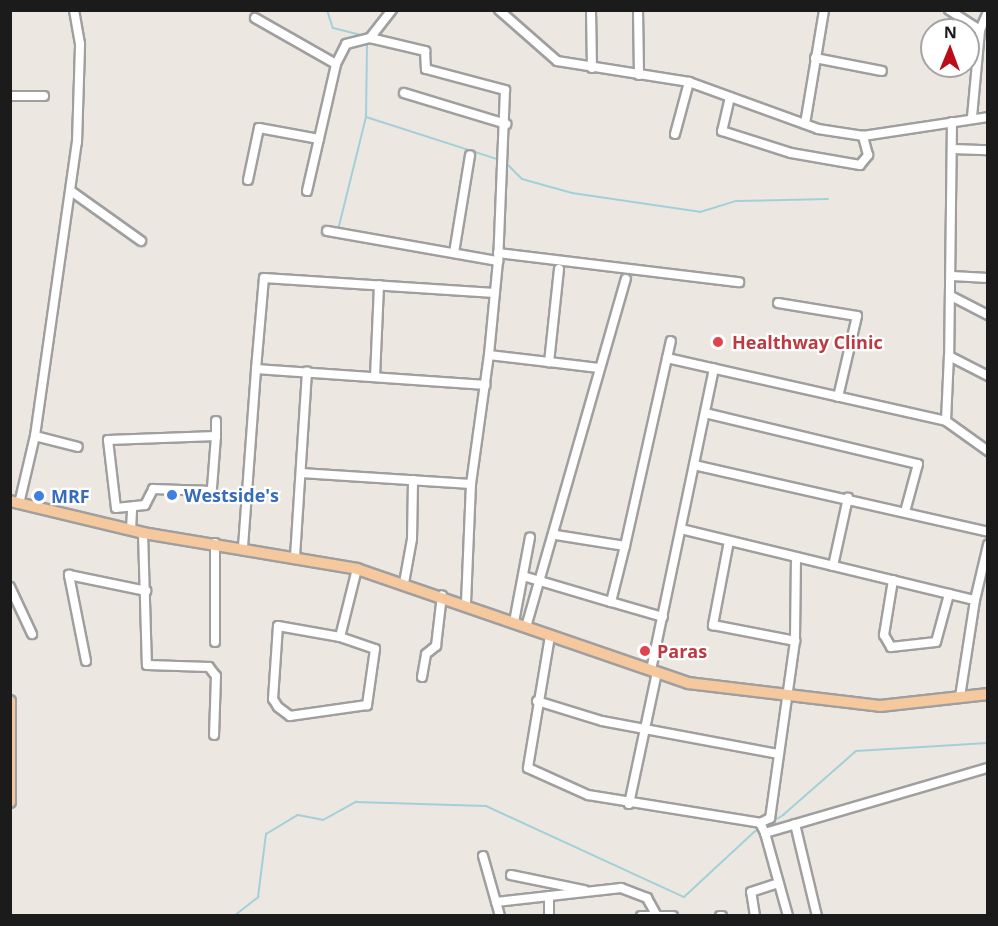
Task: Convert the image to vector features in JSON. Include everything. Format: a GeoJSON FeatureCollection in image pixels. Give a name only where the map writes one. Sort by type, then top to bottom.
{"type":"FeatureCollection","features":[{"type":"Feature","properties":{"kind":"main road"},"geometry":{"type":"LineString","coordinates":[[15,502],[143,533],[243,547],[357,569],[466,603],[549,636],[688,683],[880,706],[987,694]]}},
{"type":"Feature","properties":{"kind":"main road"},"geometry":{"type":"LineString","coordinates":[[10,701],[10,802]]}},
{"type":"Feature","properties":{"kind":"street"},"geometry":{"type":"LineString","coordinates":[[15,502],[35,436],[71,191],[80,44],[74,10]]}},
{"type":"Feature","properties":{"kind":"street"},"geometry":{"type":"LineString","coordinates":[[370,38],[392,10]]}},
{"type":"Feature","properties":{"kind":"street"},"geometry":{"type":"LineString","coordinates":[[499,10],[557,62],[689,82],[805,124],[862,136],[972,117],[987,117]]}},
{"type":"Feature","properties":{"kind":"street"},"geometry":{"type":"LineString","coordinates":[[591,10],[592,68]]}},
{"type":"Feature","properties":{"kind":"street"},"geometry":{"type":"LineString","coordinates":[[638,10],[639,75]]}},
{"type":"Feature","properties":{"kind":"street"},"geometry":{"type":"LineString","coordinates":[[805,124],[824,10]]}},
{"type":"Feature","properties":{"kind":"street"},"geometry":{"type":"LineString","coordinates":[[980,30],[987,12]]}},
{"type":"Feature","properties":{"kind":"street"},"geometry":{"type":"LineString","coordinates":[[255,18],[336,64]]}},
{"type":"Feature","properties":{"kind":"street"},"geometry":{"type":"LineString","coordinates":[[307,191],[336,64],[345,44],[370,38],[425,51],[426,69],[505,90],[506,124],[498,257],[489,355],[471,484],[466,603]]}},
{"type":"Feature","properties":{"kind":"street"},"geometry":{"type":"LineString","coordinates":[[815,58],[882,71]]}},
{"type":"Feature","properties":{"kind":"street"},"geometry":{"type":"LineString","coordinates":[[972,117],[976,78]]}},
{"type":"Feature","properties":{"kind":"street"},"geometry":{"type":"LineString","coordinates":[[675,134],[689,82]]}},
{"type":"Feature","properties":{"kind":"street"},"geometry":{"type":"LineString","coordinates":[[404,93],[506,124]]}},
{"type":"Feature","properties":{"kind":"street"},"geometry":{"type":"LineString","coordinates":[[10,96],[44,96]]}},
{"type":"Feature","properties":{"kind":"street"},"geometry":{"type":"LineString","coordinates":[[730,97],[722,131],[791,153],[860,165],[868,155],[862,136]]}},
{"type":"Feature","properties":{"kind":"street"},"geometry":{"type":"LineString","coordinates":[[946,421],[952,276],[952,122]]}},
{"type":"Feature","properties":{"kind":"street"},"geometry":{"type":"LineString","coordinates":[[248,180],[259,128],[319,139]]}},
{"type":"Feature","properties":{"kind":"street"},"geometry":{"type":"LineString","coordinates":[[952,149],[987,150]]}},
{"type":"Feature","properties":{"kind":"street"},"geometry":{"type":"LineString","coordinates":[[454,253],[470,155]]}},
{"type":"Feature","properties":{"kind":"street"},"geometry":{"type":"LineString","coordinates":[[71,191],[141,241]]}},
{"type":"Feature","properties":{"kind":"street"},"geometry":{"type":"LineString","coordinates":[[327,231],[454,253],[739,282]]}},
{"type":"Feature","properties":{"kind":"street"},"geometry":{"type":"LineString","coordinates":[[549,362],[559,269]]}},
{"type":"Feature","properties":{"kind":"street"},"geometry":{"type":"LineString","coordinates":[[952,276],[987,278]]}},
{"type":"Feature","properties":{"kind":"street"},"geometry":{"type":"LineString","coordinates":[[243,547],[264,278],[495,293]]}},
{"type":"Feature","properties":{"kind":"street"},"geometry":{"type":"LineString","coordinates":[[526,627],[556,535],[599,368],[626,279]]}},
{"type":"Feature","properties":{"kind":"street"},"geometry":{"type":"LineString","coordinates":[[375,376],[378,285]]}},
{"type":"Feature","properties":{"kind":"street"},"geometry":{"type":"LineString","coordinates":[[951,296],[987,315]]}},
{"type":"Feature","properties":{"kind":"street"},"geometry":{"type":"LineString","coordinates":[[778,303],[857,316],[838,397]]}},
{"type":"Feature","properties":{"kind":"street"},"geometry":{"type":"LineString","coordinates":[[611,602],[671,341]]}},
{"type":"Feature","properties":{"kind":"street"},"geometry":{"type":"LineString","coordinates":[[489,355],[599,368]]}},
{"type":"Feature","properties":{"kind":"street"},"geometry":{"type":"LineString","coordinates":[[949,356],[987,376]]}},
{"type":"Feature","properties":{"kind":"street"},"geometry":{"type":"LineString","coordinates":[[667,358],[946,421],[987,451]]}},
{"type":"Feature","properties":{"kind":"street"},"geometry":{"type":"LineString","coordinates":[[256,369],[484,385]]}},
{"type":"Feature","properties":{"kind":"street"},"geometry":{"type":"LineString","coordinates":[[629,804],[645,730],[663,617],[714,369]]}},
{"type":"Feature","properties":{"kind":"street"},"geometry":{"type":"LineString","coordinates":[[295,557],[307,371]]}},
{"type":"Feature","properties":{"kind":"street"},"geometry":{"type":"LineString","coordinates":[[705,413],[918,464],[905,512]]}},
{"type":"Feature","properties":{"kind":"street"},"geometry":{"type":"LineString","coordinates":[[216,421],[216,436],[211,491],[153,489],[145,505],[132,509],[115,506],[108,440],[216,436]]}},
{"type":"Feature","properties":{"kind":"street"},"geometry":{"type":"LineString","coordinates":[[35,436],[78,447]]}},
{"type":"Feature","properties":{"kind":"street"},"geometry":{"type":"LineString","coordinates":[[694,465],[848,498],[987,532]]}},
{"type":"Feature","properties":{"kind":"street"},"geometry":{"type":"LineString","coordinates":[[301,473],[471,484]]}},
{"type":"Feature","properties":{"kind":"street"},"geometry":{"type":"LineString","coordinates":[[404,583],[412,538],[413,480]]}},
{"type":"Feature","properties":{"kind":"street"},"geometry":{"type":"LineString","coordinates":[[833,566],[848,498]]}},
{"type":"Feature","properties":{"kind":"street"},"geometry":{"type":"LineString","coordinates":[[131,530],[132,509]]}},
{"type":"Feature","properties":{"kind":"street"},"geometry":{"type":"LineString","coordinates":[[681,529],[975,600]]}},
{"type":"Feature","properties":{"kind":"street"},"geometry":{"type":"LineString","coordinates":[[143,533],[147,665],[208,667],[216,676],[214,735]]}},
{"type":"Feature","properties":{"kind":"street"},"geometry":{"type":"LineString","coordinates":[[556,535],[625,546]]}},
{"type":"Feature","properties":{"kind":"street"},"geometry":{"type":"LineString","coordinates":[[514,622],[530,537]]}},
{"type":"Feature","properties":{"kind":"street"},"geometry":{"type":"LineString","coordinates":[[729,541],[713,625],[795,641]]}},
{"type":"Feature","properties":{"kind":"street"},"geometry":{"type":"LineString","coordinates":[[214,543],[215,642]]}},
{"type":"Feature","properties":{"kind":"street"},"geometry":{"type":"LineString","coordinates":[[960,698],[975,600],[987,545]]}},
{"type":"Feature","properties":{"kind":"street"},"geometry":{"type":"LineString","coordinates":[[549,636],[528,768],[588,795],[629,804],[760,824],[770,818],[788,695],[795,641],[796,557]]}},
{"type":"Feature","properties":{"kind":"street"},"geometry":{"type":"LineString","coordinates":[[340,637],[357,569]]}},
{"type":"Feature","properties":{"kind":"street"},"geometry":{"type":"LineString","coordinates":[[86,662],[69,575],[146,591]]}},
{"type":"Feature","properties":{"kind":"street"},"geometry":{"type":"LineString","coordinates":[[523,576],[663,617]]}},
{"type":"Feature","properties":{"kind":"street"},"geometry":{"type":"LineString","coordinates":[[893,580],[884,635],[891,647],[936,642],[949,594]]}},
{"type":"Feature","properties":{"kind":"street"},"geometry":{"type":"LineString","coordinates":[[10,587],[32,634]]}},
{"type":"Feature","properties":{"kind":"street"},"geometry":{"type":"LineString","coordinates":[[422,677],[426,654],[436,646],[442,596]]}},
{"type":"Feature","properties":{"kind":"street"},"geometry":{"type":"LineString","coordinates":[[278,626],[340,637],[375,649],[367,705],[290,716],[278,707],[273,699],[278,626]]}},
{"type":"Feature","properties":{"kind":"street"},"geometry":{"type":"LineString","coordinates":[[537,701],[645,730],[779,754]]}},
{"type":"Feature","properties":{"kind":"street"},"geometry":{"type":"LineString","coordinates":[[765,833],[987,768]]}},
{"type":"Feature","properties":{"kind":"street"},"geometry":{"type":"LineString","coordinates":[[760,824],[765,833],[788,915]]}},
{"type":"Feature","properties":{"kind":"street"},"geometry":{"type":"LineString","coordinates":[[795,824],[817,915]]}},
{"type":"Feature","properties":{"kind":"street"},"geometry":{"type":"LineString","coordinates":[[483,856],[500,915]]}},
{"type":"Feature","properties":{"kind":"street"},"geometry":{"type":"LineString","coordinates":[[512,875],[591,892]]}},
{"type":"Feature","properties":{"kind":"street"},"geometry":{"type":"LineString","coordinates":[[755,915],[751,892],[779,883]]}},
{"type":"Feature","properties":{"kind":"street"},"geometry":{"type":"LineString","coordinates":[[496,902],[621,888],[637,893],[653,903],[656,914]]}},
{"type":"Feature","properties":{"kind":"street"},"geometry":{"type":"LineString","coordinates":[[549,896],[549,915]]}},
{"type":"Feature","properties":{"kind":"street"},"geometry":{"type":"LineString","coordinates":[[641,915],[673,915]]}},
{"type":"Feature","properties":{"kind":"waterway"},"geometry":{"type":"LineString","coordinates":[[327,10],[333,28],[364,36]]}},
{"type":"Feature","properties":{"kind":"waterway"},"geometry":{"type":"LineString","coordinates":[[339,226],[366,117],[367,41]]}},
{"type":"Feature","properties":{"kind":"waterway"},"geometry":{"type":"LineString","coordinates":[[366,117],[500,160]]}},
{"type":"Feature","properties":{"kind":"waterway"},"geometry":{"type":"LineString","coordinates":[[505,162],[522,179],[572,193],[700,212],[736,201],[828,199]]}},
{"type":"Feature","properties":{"kind":"waterway"},"geometry":{"type":"LineString","coordinates":[[234,916],[258,897],[266,834],[298,815],[323,820],[356,802],[486,806],[684,897],[754,832],[783,815],[856,751],[988,743]]}},
{"type":"Feature","properties":{"kind":"place","name":"Healthway Clinic"},"geometry":{"type":"Point","coordinates":[718,342]}},
{"type":"Feature","properties":{"kind":"place","name":"Westside's"},"geometry":{"type":"Point","coordinates":[172,495]}},
{"type":"Feature","properties":{"kind":"place","name":"MRF"},"geometry":{"type":"Point","coordinates":[39,496]}},
{"type":"Feature","properties":{"kind":"place","name":"Paras"},"geometry":{"type":"Point","coordinates":[645,651]}}]}
